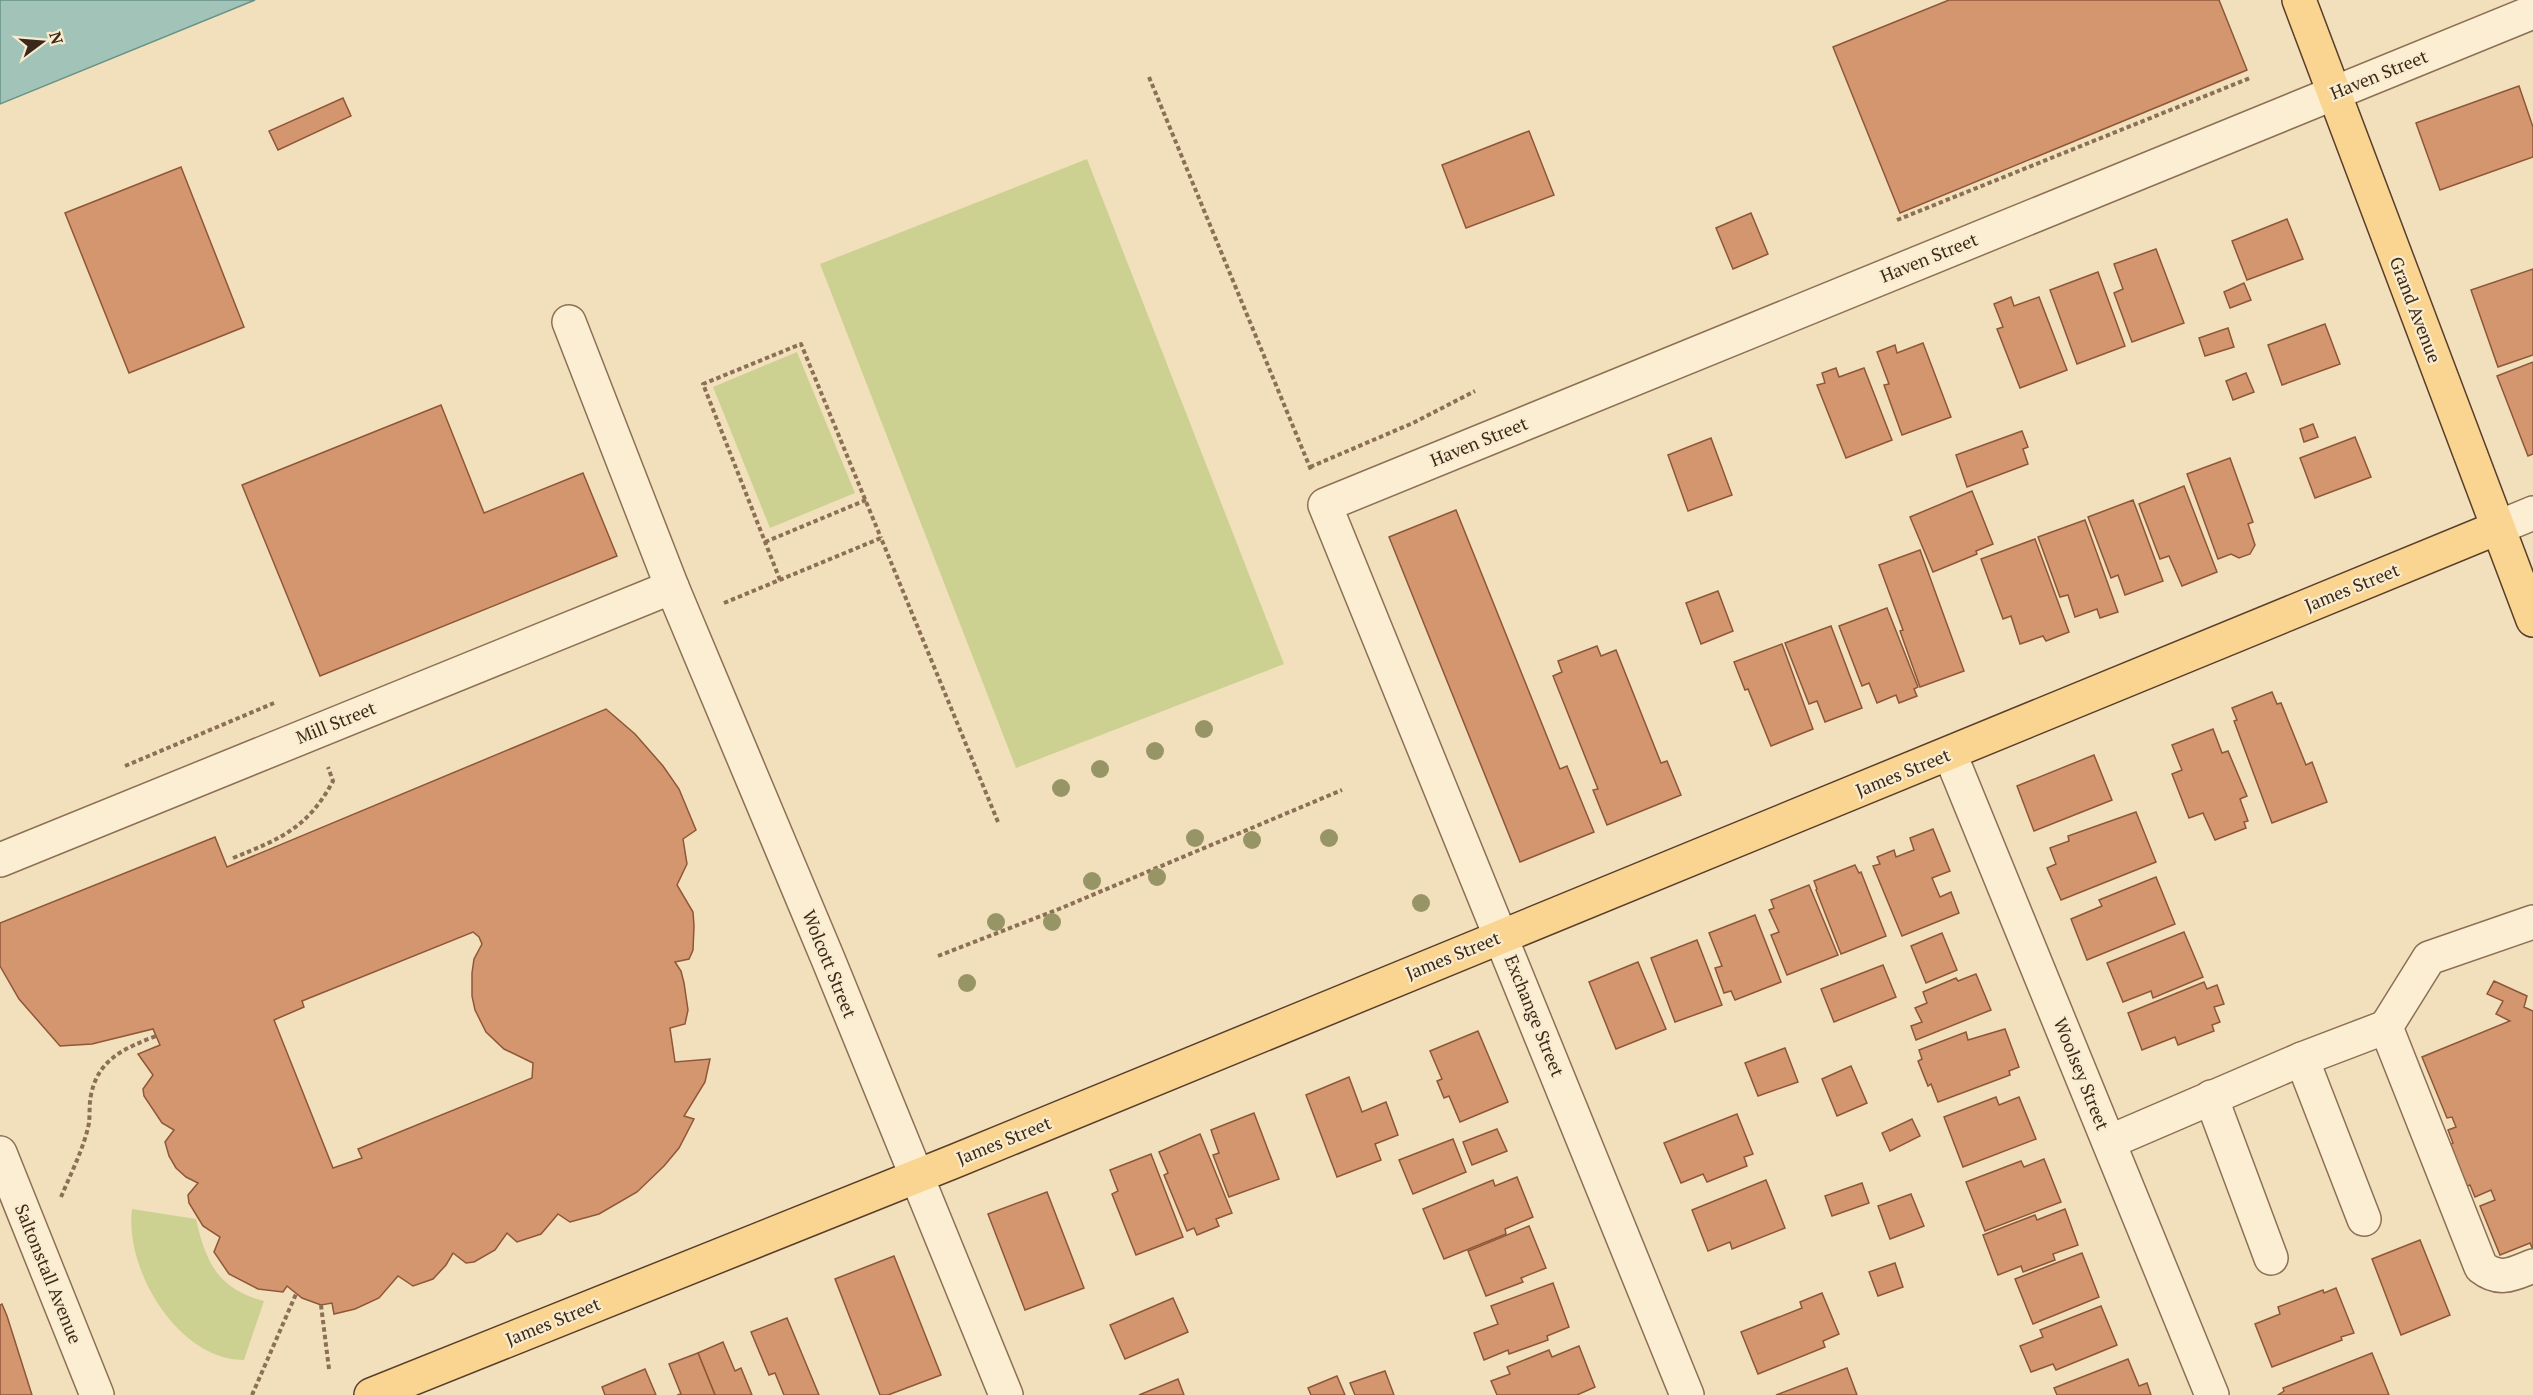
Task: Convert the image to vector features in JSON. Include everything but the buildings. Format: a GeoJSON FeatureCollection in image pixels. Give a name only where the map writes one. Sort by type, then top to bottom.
{"type":"FeatureCollection","features":[{"type":"Feature","properties":{"kind":"main road","name":"Grand Avenue"},"geometry":{"type":"LineString","coordinates":[[2299,0],[2533,620]]}},
{"type":"Feature","properties":{"kind":"main road","name":"James Street"},"geometry":{"type":"LineString","coordinates":[[371,1395],[916,1176],[2497,528]]}},
{"type":"Feature","properties":{"kind":"street","name":"Haven Street"},"geometry":{"type":"LineString","coordinates":[[1325,505],[2533,12]]}},
{"type":"Feature","properties":{"kind":"street","name":"Wolcott Street"},"geometry":{"type":"LineString","coordinates":[[569,322],[672,587],[1006,1395]]}},
{"type":"Feature","properties":{"kind":"street","name":"Exchange Street"},"geometry":{"type":"LineString","coordinates":[[1325,505],[1687,1395]]}},
{"type":"Feature","properties":{"kind":"street","name":"James Street"},"geometry":{"type":"LineString","coordinates":[[2497,528],[2533,513]]}},
{"type":"Feature","properties":{"kind":"street","name":"Mill Street"},"geometry":{"type":"LineString","coordinates":[[0,860],[672,587]]}},
{"type":"Feature","properties":{"kind":"street","name":"Woolsey Street"},"geometry":{"type":"LineString","coordinates":[[1950,754],[2212,1395]]}},
{"type":"Feature","properties":{"kind":"street"},"geometry":{"type":"LineString","coordinates":[[2109,1142],[2302,1059],[2386,1027],[2429,958],[2533,921]]}},
{"type":"Feature","properties":{"kind":"street"},"geometry":{"type":"LineString","coordinates":[[2386,1027],[2481,1267],[2492,1275],[2506,1276],[2533,1266]]}},
{"type":"Feature","properties":{"kind":"street"},"geometry":{"type":"LineString","coordinates":[[2302,1059],[2364,1219]]}},
{"type":"Feature","properties":{"kind":"street"},"geometry":{"type":"LineString","coordinates":[[2211,1097],[2271,1258]]}},
{"type":"Feature","properties":{"kind":"street","name":"Saltonstall Avenue"},"geometry":{"type":"LineString","coordinates":[[0,1153],[97,1395]]}},
{"type":"Feature","properties":{"kind":"path"},"geometry":{"type":"LineString","coordinates":[[1149,77],[1310,467],[1413,423],[1475,391]]}},
{"type":"Feature","properties":{"kind":"path"},"geometry":{"type":"LineString","coordinates":[[1897,220],[2250,78]]}},
{"type":"Feature","properties":{"kind":"path"},"geometry":{"type":"LineString","coordinates":[[780,580],[703,384],[801,344],[998,822]]}},
{"type":"Feature","properties":{"kind":"path"},"geometry":{"type":"LineString","coordinates":[[765,542],[866,500]]}},
{"type":"Feature","properties":{"kind":"path"},"geometry":{"type":"LineString","coordinates":[[724,603],[882,538]]}},
{"type":"Feature","properties":{"kind":"path"},"geometry":{"type":"LineString","coordinates":[[114,771],[274,703]]}},
{"type":"Feature","properties":{"kind":"path"},"geometry":{"type":"LineString","coordinates":[[233,858],[280,839],[300,825],[333,781],[327,764]]}},
{"type":"Feature","properties":{"kind":"path"},"geometry":{"type":"LineString","coordinates":[[938,956],[1059,909],[1342,790]]}},
{"type":"Feature","properties":{"kind":"path"},"geometry":{"type":"LineString","coordinates":[[61,1197],[89,1123],[91,1095],[99,1072],[111,1057],[125,1048],[156,1036]]}},
{"type":"Feature","properties":{"kind":"path"},"geometry":{"type":"LineString","coordinates":[[252,1395],[296,1294]]}},
{"type":"Feature","properties":{"kind":"path"},"geometry":{"type":"LineString","coordinates":[[321,1305],[329,1368]]}},
{"type":"Feature","properties":{"kind":"green space"},"geometry":{"type":"Polygon","coordinates":[[[1087,159],[1284,664],[1016,768],[820,264],[1087,159]]]}},
{"type":"Feature","properties":{"kind":"green space"},"geometry":{"type":"Polygon","coordinates":[[[797,352],[855,493],[770,528],[713,387],[797,352]]]}},
{"type":"Feature","properties":{"kind":"green space"},"geometry":{"type":"Polygon","coordinates":[[[132,1209],[196,1219],[204,1249],[216,1272],[235,1289],[264,1301],[244,1360],[220,1356],[198,1345],[177,1328],[160,1307],[137,1258],[132,1233],[132,1209]]]}},
{"type":"Feature","properties":{"kind":"water"},"geometry":{"type":"Polygon","coordinates":[[[0,0],[255,0],[0,104],[0,0]]]}}]}
